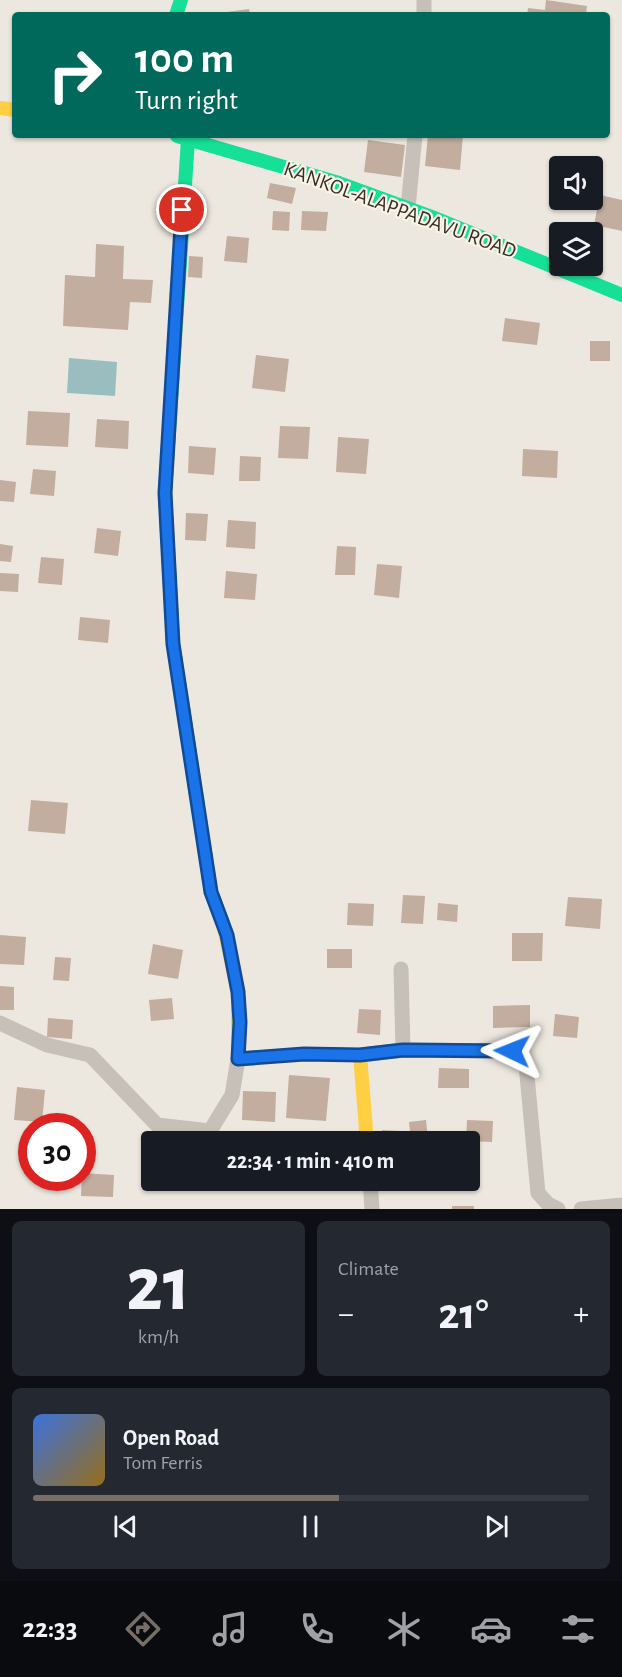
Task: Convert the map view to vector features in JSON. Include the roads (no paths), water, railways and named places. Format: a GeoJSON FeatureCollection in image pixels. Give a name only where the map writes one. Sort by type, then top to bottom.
{"type":"FeatureCollection","features":[{"type":"Feature","properties":{"kind":"street"},"geometry":{"type":"LineString","coordinates":[[0,1023],[47,1045],[90,1055],[157,1125],[210,1131],[232,1095],[238,1059],[240,1022],[238,992],[227,935],[211,892],[171,620],[165,493],[182,138]]}},
{"type":"Feature","properties":{"kind":"street","name":"KANKOL-ALAPPADAVU ROAD"},"geometry":{"type":"LineString","coordinates":[[185,138],[339,183],[408,208],[622,295]]}},
{"type":"Feature","properties":{"kind":"street"},"geometry":{"type":"LineString","coordinates":[[408,208],[415,138]]}},
{"type":"Feature","properties":{"kind":"street"},"geometry":{"type":"LineString","coordinates":[[401,969],[403,1050]]}},
{"type":"Feature","properties":{"kind":"street"},"geometry":{"type":"LineString","coordinates":[[238,1059],[304,1054],[360,1055],[403,1050],[512,1051],[526,1065],[538,1193],[548,1204],[558,1209]]}},
{"type":"Feature","properties":{"kind":"street"},"geometry":{"type":"LineString","coordinates":[[360,1055],[366,1131]]}},
{"type":"Feature","properties":{"kind":"street"},"geometry":{"type":"LineString","coordinates":[[371,1191],[372,1209]]}},
{"type":"Feature","properties":{"kind":"street"},"geometry":{"type":"LineString","coordinates":[[581,1209],[622,1205]]}},
{"type":"Feature","properties":{"kind":"water"},"geometry":{"type":"Polygon","coordinates":[[[69,358],[117,362],[115,396],[67,393],[69,358]]]}}]}
